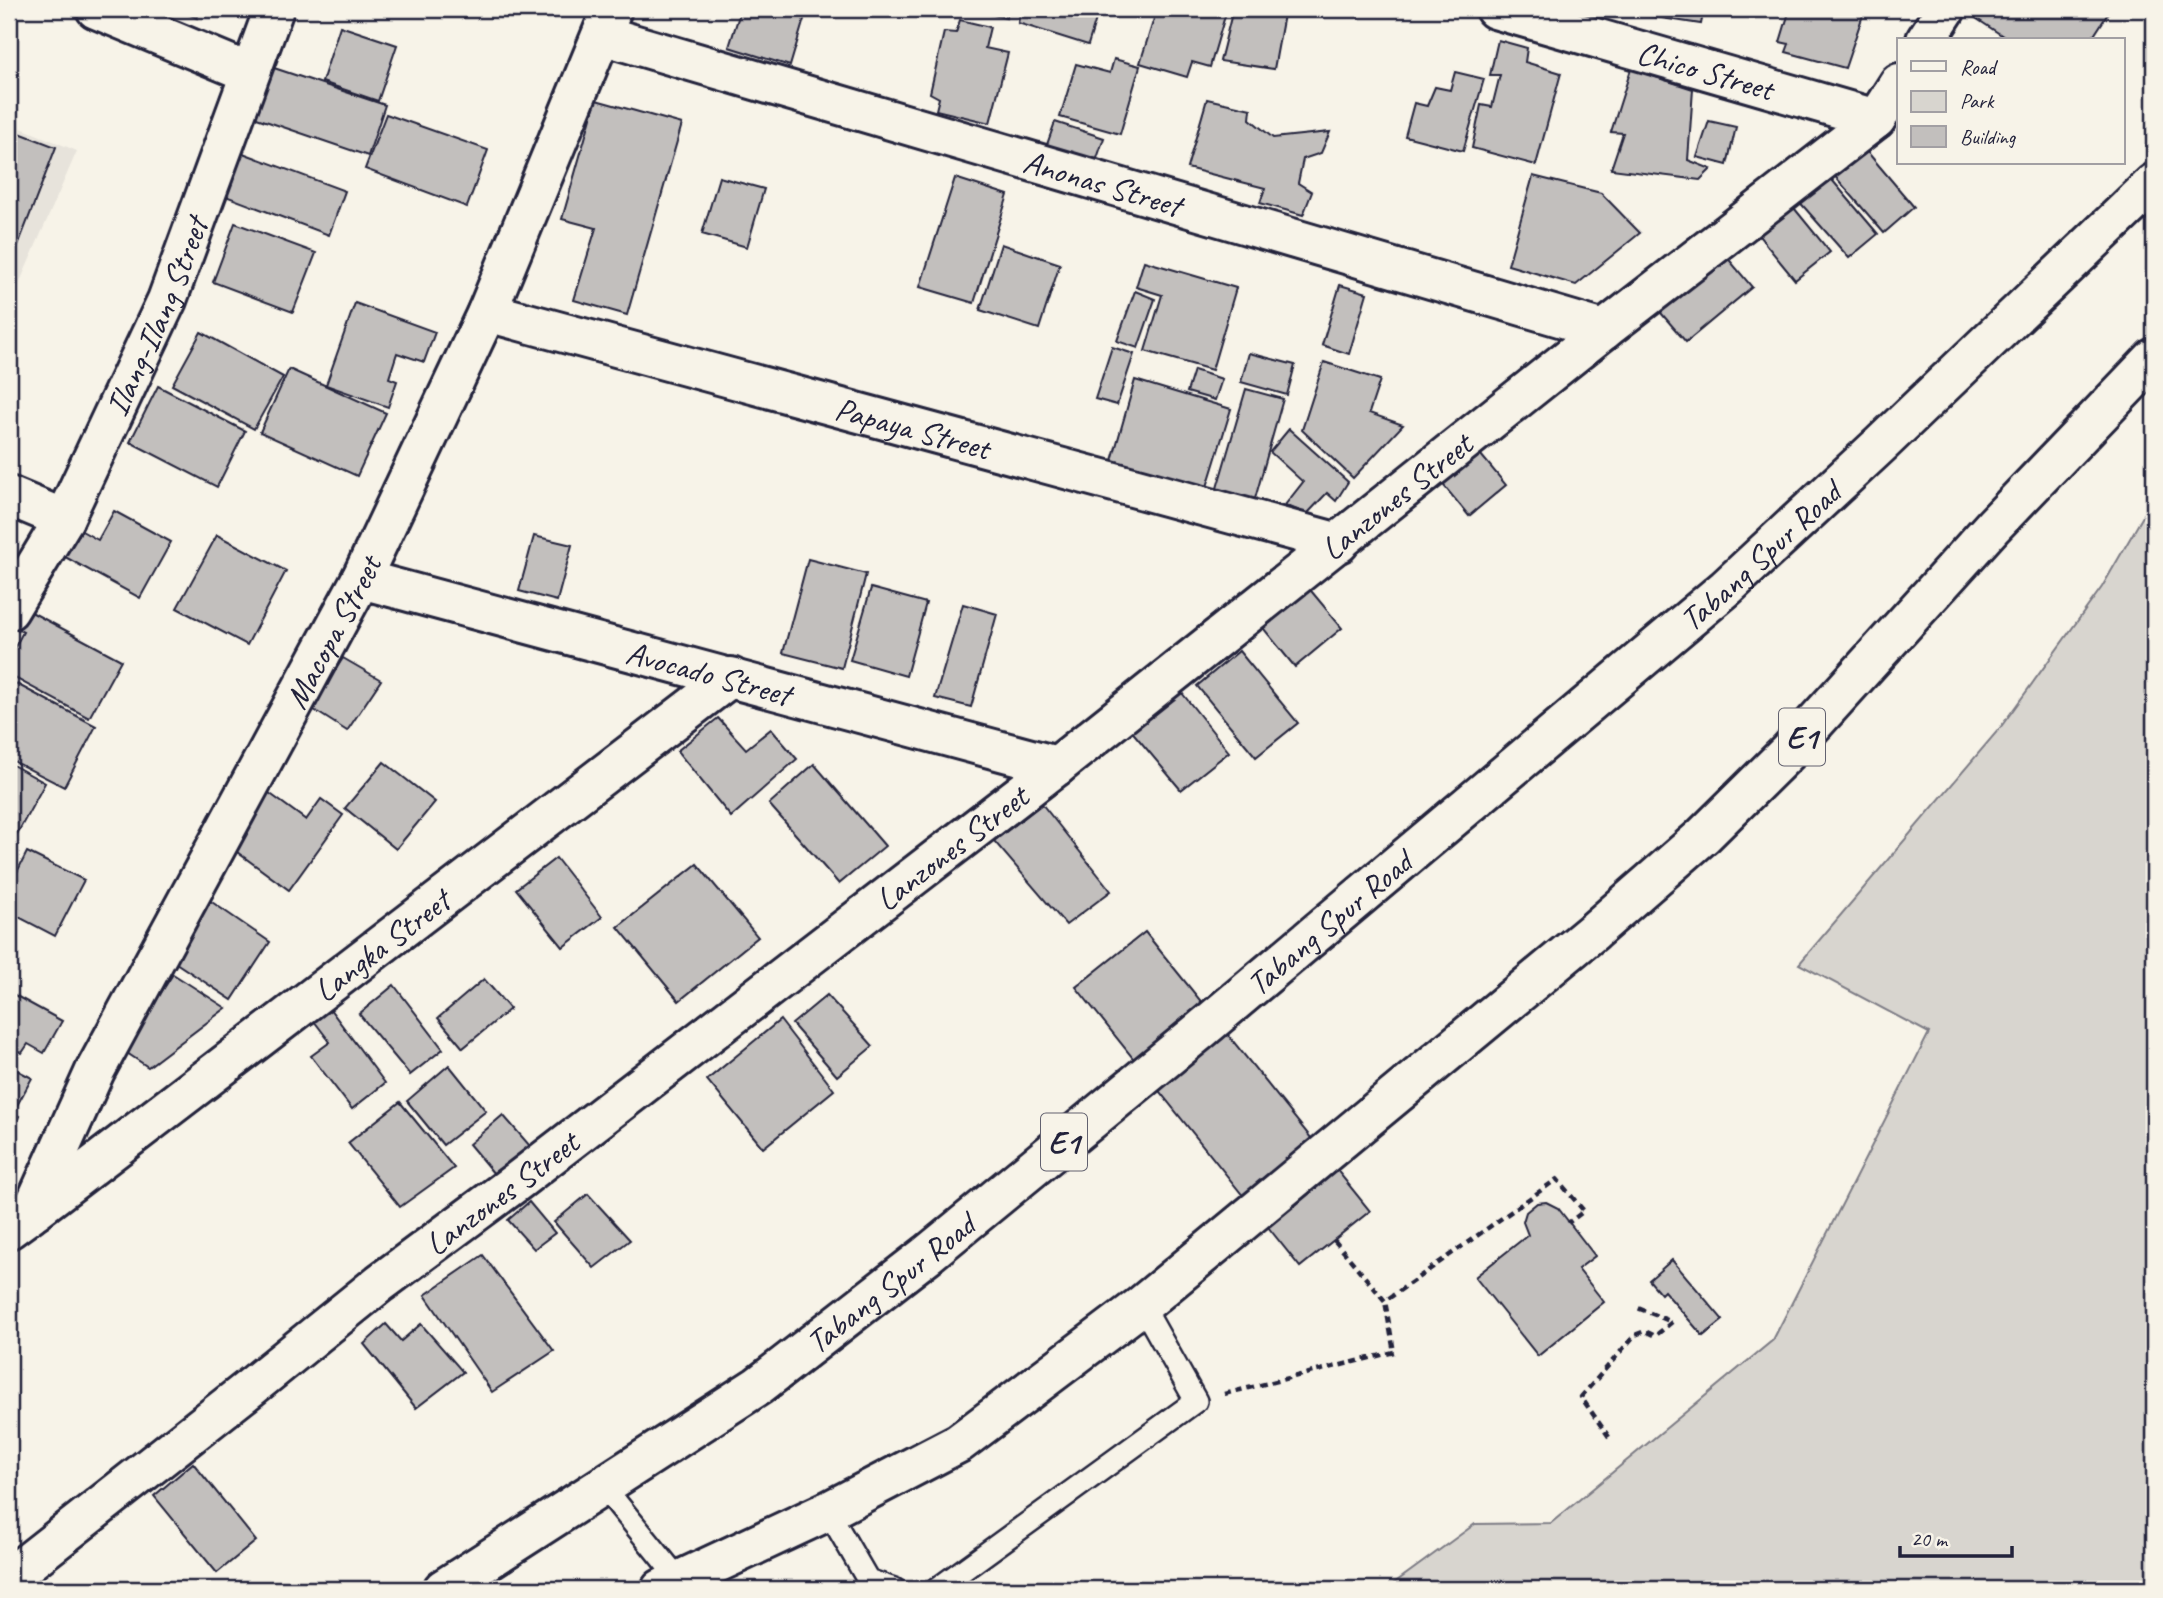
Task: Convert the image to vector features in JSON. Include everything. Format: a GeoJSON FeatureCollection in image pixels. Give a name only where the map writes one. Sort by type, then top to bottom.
{"type":"FeatureCollection","features":[{"type":"Feature","properties":{"kind":"main road"},"geometry":{"type":"LineString","coordinates":[[96,9],[250,73]]}},
{"type":"Feature","properties":{"kind":"main road","name":"Ilang-Ilang Street"},"geometry":{"type":"LineString","coordinates":[[9,610],[64,519],[167,300],[274,9]]}},
{"type":"Feature","properties":{"kind":"main road","name":"Chico Street"},"geometry":{"type":"LineString","coordinates":[[1495,9],[1876,119]]}},
{"type":"Feature","properties":{"kind":"main road"},"geometry":{"type":"LineString","coordinates":[[1927,38],[1946,9]]}},
{"type":"Feature","properties":{"kind":"main road","name":"Macopa Street"},"geometry":{"type":"LineString","coordinates":[[20,1221],[95,1071],[361,579],[487,312],[607,22]]}},
{"type":"Feature","properties":{"kind":"main road","name":"Anonas Street"},"geometry":{"type":"LineString","coordinates":[[607,22],[1604,330]]}},
{"type":"Feature","properties":{"kind":"main road","name":"Lanzones Street"},"geometry":{"type":"LineString","coordinates":[[20,1569],[240,1397],[380,1283],[519,1180],[1057,766],[1604,330],[1876,119],[1897,86]]}},
{"type":"Feature","properties":{"kind":"main road","name":"Tabang Spur Road"},"geometry":{"type":"LineString","coordinates":[[443,1589],[758,1386],[928,1254],[1222,1013],[1726,588],[1870,455],[2154,183]]}},
{"type":"Feature","properties":{"kind":"main road","name":"Papaya Street"},"geometry":{"type":"LineString","coordinates":[[487,312],[1339,542]]}},
{"type":"Feature","properties":{"kind":"main road","name":"E1"},"geometry":{"type":"LineString","coordinates":[[671,1585],[828,1511],[959,1443],[1142,1306],[1594,931],[1703,836],[1789,751],[1993,526],[2154,358]]}},
{"type":"Feature","properties":{"kind":"main road"},"geometry":{"type":"LineString","coordinates":[[9,496],[64,519]]}},
{"type":"Feature","properties":{"kind":"main road","name":"Avocado Street"},"geometry":{"type":"LineString","coordinates":[[361,579],[1057,766]]}},
{"type":"Feature","properties":{"kind":"main road","name":"Langka Street"},"geometry":{"type":"LineString","coordinates":[[20,1221],[731,677]]}},
{"type":"Feature","properties":{"kind":"lane"},"geometry":{"type":"LineString","coordinates":[[937,1589],[1196,1401],[1142,1306]]}},
{"type":"Feature","properties":{"kind":"lane"},"geometry":{"type":"LineString","coordinates":[[603,1486],[671,1585]]}},
{"type":"Feature","properties":{"kind":"lane"},"geometry":{"type":"LineString","coordinates":[[828,1511],[868,1580],[894,1589]]}},
{"type":"Feature","properties":{"kind":"path"},"geometry":{"type":"LineString","coordinates":[[1385,1301],[1557,1178],[1584,1211],[1569,1223]]}},
{"type":"Feature","properties":{"kind":"path"},"geometry":{"type":"LineString","coordinates":[[1196,1401],[1394,1352],[1385,1301],[1334,1240]]}},
{"type":"Feature","properties":{"kind":"path"},"geometry":{"type":"LineString","coordinates":[[1609,1437],[1581,1397],[1635,1335],[1645,1331],[1655,1336],[1672,1322],[1638,1308]]}},
{"type":"Feature","properties":{"kind":"shaded area"},"geometry":{"type":"Polygon","coordinates":[[[9,123],[77,151],[9,307],[9,123]]]}},
{"type":"Feature","properties":{"kind":"green space"},"geometry":{"type":"Polygon","coordinates":[[[2154,497],[2154,1589],[1386,1589],[1475,1524],[1551,1523],[1773,1340],[1929,1033],[1799,964],[2000,728],[2102,587],[2154,497]]]}},
{"type":"Feature","properties":{"kind":"building"},"geometry":{"type":"Polygon","coordinates":[[[176,9],[201,9],[197,18],[176,9]]]}},
{"type":"Feature","properties":{"kind":"building"},"geometry":{"type":"Polygon","coordinates":[[[741,9],[807,9],[790,66],[729,47],[741,9]]]}},
{"type":"Feature","properties":{"kind":"building"},"geometry":{"type":"Polygon","coordinates":[[[968,9],[1008,9],[1006,18],[968,9]]]}},
{"type":"Feature","properties":{"kind":"building"},"geometry":{"type":"Polygon","coordinates":[[[1021,9],[1099,9],[1088,45],[1018,23],[1021,9]]]}},
{"type":"Feature","properties":{"kind":"building"},"geometry":{"type":"Polygon","coordinates":[[[1157,9],[1227,9],[1210,67],[1192,62],[1187,77],[1140,63],[1157,9]]]}},
{"type":"Feature","properties":{"kind":"building"},"geometry":{"type":"Polygon","coordinates":[[[1233,9],[1285,9],[1274,69],[1220,61],[1233,9]]]}},
{"type":"Feature","properties":{"kind":"building"},"geometry":{"type":"Polygon","coordinates":[[[1636,9],[1704,9],[1701,24],[1635,14],[1636,9]]]}},
{"type":"Feature","properties":{"kind":"building"},"geometry":{"type":"Polygon","coordinates":[[[1790,9],[1865,9],[1845,68],[1786,52],[1789,44],[1780,42],[1790,9]]]}},
{"type":"Feature","properties":{"kind":"building"},"geometry":{"type":"Polygon","coordinates":[[[1971,9],[2104,9],[2109,12],[2092,38],[2006,38],[1968,13],[1971,9]]]}},
{"type":"Feature","properties":{"kind":"building"},"geometry":{"type":"Polygon","coordinates":[[[960,20],[990,27],[985,48],[1008,53],[990,123],[936,110],[939,98],[930,93],[944,32],[956,33],[960,20]]]}},
{"type":"Feature","properties":{"kind":"building"},"geometry":{"type":"Polygon","coordinates":[[[340,26],[397,45],[378,101],[322,82],[340,26]]]}},
{"type":"Feature","properties":{"kind":"building"},"geometry":{"type":"Polygon","coordinates":[[[1498,40],[1527,48],[1525,62],[1561,73],[1536,165],[1472,148],[1481,105],[1492,107],[1500,75],[1490,75],[1498,40]]]}},
{"type":"Feature","properties":{"kind":"building"},"geometry":{"type":"Polygon","coordinates":[[[1114,59],[1140,66],[1120,134],[1060,117],[1076,64],[1110,73],[1114,59]]]}},
{"type":"Feature","properties":{"kind":"building"},"geometry":{"type":"Polygon","coordinates":[[[262,64],[385,105],[368,156],[245,114],[262,64]]]}},
{"type":"Feature","properties":{"kind":"building"},"geometry":{"type":"Polygon","coordinates":[[[1631,69],[1693,89],[1688,160],[1711,169],[1700,180],[1611,169],[1623,133],[1611,132],[1631,69]]]}},
{"type":"Feature","properties":{"kind":"building"},"geometry":{"type":"Polygon","coordinates":[[[1455,72],[1484,79],[1463,151],[1405,136],[1414,103],[1427,106],[1435,87],[1450,90],[1455,72]]]}},
{"type":"Feature","properties":{"kind":"building"},"geometry":{"type":"Polygon","coordinates":[[[1207,99],[1251,109],[1250,119],[1273,138],[1330,132],[1321,153],[1303,159],[1298,183],[1312,192],[1303,215],[1260,203],[1265,188],[1187,168],[1207,99]]]}},
{"type":"Feature","properties":{"kind":"building"},"geometry":{"type":"Polygon","coordinates":[[[596,100],[682,124],[627,315],[574,300],[596,228],[562,219],[596,100]]]}},
{"type":"Feature","properties":{"kind":"building"},"geometry":{"type":"Polygon","coordinates":[[[386,114],[488,150],[467,207],[365,169],[386,114]]]}},
{"type":"Feature","properties":{"kind":"building"},"geometry":{"type":"Polygon","coordinates":[[[1709,121],[1736,127],[1727,165],[1697,157],[1709,121]]]}},
{"type":"Feature","properties":{"kind":"building"},"geometry":{"type":"Polygon","coordinates":[[[1055,122],[1104,138],[1093,170],[1044,153],[1055,122]]]}},
{"type":"Feature","properties":{"kind":"building"},"geometry":{"type":"Polygon","coordinates":[[[9,129],[56,147],[10,266],[9,265],[9,129]]]}},
{"type":"Feature","properties":{"kind":"building"},"geometry":{"type":"Polygon","coordinates":[[[1864,148],[1914,207],[1884,233],[1833,174],[1864,148]]]}},
{"type":"Feature","properties":{"kind":"building"},"geometry":{"type":"Polygon","coordinates":[[[232,149],[345,191],[329,235],[215,192],[232,149]]]}},
{"type":"Feature","properties":{"kind":"building"},"geometry":{"type":"Polygon","coordinates":[[[1827,174],[1878,234],[1849,258],[1797,199],[1827,174]]]}},
{"type":"Feature","properties":{"kind":"building"},"geometry":{"type":"Polygon","coordinates":[[[1533,176],[1601,193],[1640,233],[1576,285],[1508,265],[1533,176]]]}},
{"type":"Feature","properties":{"kind":"building"},"geometry":{"type":"Polygon","coordinates":[[[719,177],[764,189],[747,247],[702,234],[719,177]]]}},
{"type":"Feature","properties":{"kind":"building"},"geometry":{"type":"Polygon","coordinates":[[[955,178],[1008,195],[974,303],[920,287],[955,178]]]}},
{"type":"Feature","properties":{"kind":"building"},"geometry":{"type":"Polygon","coordinates":[[[1790,203],[1830,252],[1795,280],[1755,231],[1790,203]]]}},
{"type":"Feature","properties":{"kind":"building"},"geometry":{"type":"Polygon","coordinates":[[[235,223],[316,253],[293,312],[213,282],[235,223]]]}},
{"type":"Feature","properties":{"kind":"building"},"geometry":{"type":"Polygon","coordinates":[[[1001,244],[1060,264],[1039,329],[980,310],[1001,244]]]}},
{"type":"Feature","properties":{"kind":"building"},"geometry":{"type":"Polygon","coordinates":[[[1721,250],[1752,287],[1686,342],[1655,306],[1721,250]]]}},
{"type":"Feature","properties":{"kind":"building"},"geometry":{"type":"Polygon","coordinates":[[[1144,261],[1236,288],[1212,370],[1145,351],[1162,295],[1136,287],[1144,261]]]}},
{"type":"Feature","properties":{"kind":"building"},"geometry":{"type":"Polygon","coordinates":[[[1340,285],[1367,293],[1349,354],[1322,345],[1340,285]]]}},
{"type":"Feature","properties":{"kind":"building"},"geometry":{"type":"Polygon","coordinates":[[[1135,291],[1155,299],[1138,348],[1117,341],[1135,291]]]}},
{"type":"Feature","properties":{"kind":"building"},"geometry":{"type":"Polygon","coordinates":[[[355,303],[435,332],[424,362],[397,353],[389,378],[397,381],[388,407],[326,385],[355,303]]]}},
{"type":"Feature","properties":{"kind":"building"},"geometry":{"type":"Polygon","coordinates":[[[201,332],[283,377],[254,429],[172,385],[201,332]]]}},
{"type":"Feature","properties":{"kind":"building"},"geometry":{"type":"Polygon","coordinates":[[[1112,347],[1134,354],[1117,405],[1095,399],[1112,347]]]}},
{"type":"Feature","properties":{"kind":"building"},"geometry":{"type":"Polygon","coordinates":[[[1249,353],[1295,365],[1287,395],[1241,382],[1249,353]]]}},
{"type":"Feature","properties":{"kind":"building"},"geometry":{"type":"Polygon","coordinates":[[[1324,362],[1380,380],[1369,413],[1403,425],[1353,478],[1302,430],[1324,362]]]}},
{"type":"Feature","properties":{"kind":"building"},"geometry":{"type":"Polygon","coordinates":[[[289,369],[386,413],[357,476],[260,432],[289,369]]]}},
{"type":"Feature","properties":{"kind":"building"},"geometry":{"type":"Polygon","coordinates":[[[1194,370],[1222,379],[1215,400],[1187,392],[1194,370]]]}},
{"type":"Feature","properties":{"kind":"building"},"geometry":{"type":"Polygon","coordinates":[[[1135,380],[1231,409],[1206,490],[1111,464],[1135,380]]]}},
{"type":"Feature","properties":{"kind":"building"},"geometry":{"type":"Polygon","coordinates":[[[158,386],[245,431],[217,487],[130,442],[158,386]]]}},
{"type":"Feature","properties":{"kind":"building"},"geometry":{"type":"Polygon","coordinates":[[[1246,389],[1283,399],[1253,506],[1215,495],[1246,389]]]}},
{"type":"Feature","properties":{"kind":"building"},"geometry":{"type":"Polygon","coordinates":[[[1289,429],[1348,482],[1336,501],[1327,493],[1307,514],[1285,505],[1303,482],[1270,452],[1289,429]]]}},
{"type":"Feature","properties":{"kind":"building"},"geometry":{"type":"Polygon","coordinates":[[[1476,449],[1506,485],[1469,516],[1439,480],[1476,449]]]}},
{"type":"Feature","properties":{"kind":"building"},"geometry":{"type":"Polygon","coordinates":[[[114,511],[171,542],[140,598],[56,552],[71,525],[98,540],[114,511]]]}},
{"type":"Feature","properties":{"kind":"building"},"geometry":{"type":"Polygon","coordinates":[[[217,535],[286,571],[247,645],[177,608],[217,535]]]}},
{"type":"Feature","properties":{"kind":"building"},"geometry":{"type":"Polygon","coordinates":[[[534,536],[572,545],[557,601],[519,591],[534,536]]]}},
{"type":"Feature","properties":{"kind":"building"},"geometry":{"type":"Polygon","coordinates":[[[808,559],[866,574],[842,668],[783,653],[808,559]]]}},
{"type":"Feature","properties":{"kind":"building"},"geometry":{"type":"Polygon","coordinates":[[[1307,586],[1342,628],[1295,667],[1259,623],[1307,586]]]}},
{"type":"Feature","properties":{"kind":"building"},"geometry":{"type":"Polygon","coordinates":[[[871,588],[926,603],[906,676],[850,660],[871,588]]]}},
{"type":"Feature","properties":{"kind":"building"},"geometry":{"type":"Polygon","coordinates":[[[963,604],[997,614],[971,707],[935,698],[963,604]]]}},
{"type":"Feature","properties":{"kind":"building"},"geometry":{"type":"Polygon","coordinates":[[[20,606],[121,660],[89,718],[9,675],[9,658],[23,632],[9,625],[20,606]]]}},
{"type":"Feature","properties":{"kind":"building"},"geometry":{"type":"Polygon","coordinates":[[[1239,651],[1298,723],[1256,757],[1197,686],[1239,651]]]}},
{"type":"Feature","properties":{"kind":"building"},"geometry":{"type":"Polygon","coordinates":[[[343,658],[381,680],[347,731],[311,708],[343,658]]]}},
{"type":"Feature","properties":{"kind":"building"},"geometry":{"type":"Polygon","coordinates":[[[9,680],[96,726],[64,787],[9,759],[9,680]]]}},
{"type":"Feature","properties":{"kind":"building"},"geometry":{"type":"Polygon","coordinates":[[[1178,688],[1229,752],[1181,790],[1130,729],[1178,688]]]}},
{"type":"Feature","properties":{"kind":"building"},"geometry":{"type":"Polygon","coordinates":[[[718,718],[746,749],[771,729],[797,759],[731,817],[677,751],[718,718]]]}},
{"type":"Feature","properties":{"kind":"building"},"geometry":{"type":"Polygon","coordinates":[[[384,762],[435,802],[396,849],[345,808],[384,762]]]}},
{"type":"Feature","properties":{"kind":"building"},"geometry":{"type":"Polygon","coordinates":[[[9,763],[45,783],[16,836],[9,832],[9,763]]]}},
{"type":"Feature","properties":{"kind":"building"},"geometry":{"type":"Polygon","coordinates":[[[814,764],[885,846],[839,884],[769,804],[814,764]]]}},
{"type":"Feature","properties":{"kind":"building"},"geometry":{"type":"Polygon","coordinates":[[[265,790],[306,820],[321,799],[343,815],[289,890],[226,844],[265,790]]]}},
{"type":"Feature","properties":{"kind":"building"},"geometry":{"type":"Polygon","coordinates":[[[1042,804],[1111,891],[1066,925],[994,841],[1042,804]]]}},
{"type":"Feature","properties":{"kind":"building"},"geometry":{"type":"Polygon","coordinates":[[[27,852],[84,880],[55,936],[9,912],[9,888],[27,852]]]}},
{"type":"Feature","properties":{"kind":"building"},"geometry":{"type":"Polygon","coordinates":[[[556,858],[602,917],[563,947],[516,889],[556,858]]]}},
{"type":"Feature","properties":{"kind":"building"},"geometry":{"type":"Polygon","coordinates":[[[697,864],[758,937],[679,1001],[618,927],[697,864]]]}},
{"type":"Feature","properties":{"kind":"building"},"geometry":{"type":"Polygon","coordinates":[[[206,898],[270,942],[232,1000],[167,957],[206,898]]]}},
{"type":"Feature","properties":{"kind":"building"},"geometry":{"type":"Polygon","coordinates":[[[1145,932],[1370,1211],[1300,1267],[1076,987],[1145,932]]]}},
{"type":"Feature","properties":{"kind":"building"},"geometry":{"type":"Polygon","coordinates":[[[173,974],[226,1008],[148,1067],[124,1051],[173,974]]]}},
{"type":"Feature","properties":{"kind":"building"},"geometry":{"type":"Polygon","coordinates":[[[484,979],[510,1009],[463,1048],[438,1018],[484,979]]]}},
{"type":"Feature","properties":{"kind":"building"},"geometry":{"type":"Polygon","coordinates":[[[394,985],[443,1049],[410,1075],[359,1014],[394,985]]]}},
{"type":"Feature","properties":{"kind":"building"},"geometry":{"type":"Polygon","coordinates":[[[9,992],[62,1021],[44,1053],[28,1044],[22,1053],[9,1046],[9,992]]]}},
{"type":"Feature","properties":{"kind":"building"},"geometry":{"type":"Polygon","coordinates":[[[827,995],[873,1046],[837,1076],[792,1024],[827,995]]]}},
{"type":"Feature","properties":{"kind":"building"},"geometry":{"type":"Polygon","coordinates":[[[327,1005],[385,1083],[352,1109],[311,1056],[330,1042],[311,1017],[327,1005]]]}},
{"type":"Feature","properties":{"kind":"building"},"geometry":{"type":"Polygon","coordinates":[[[780,1020],[834,1090],[763,1148],[707,1080],[780,1020]]]}},
{"type":"Feature","properties":{"kind":"building"},"geometry":{"type":"Polygon","coordinates":[[[449,1065],[486,1111],[443,1145],[407,1101],[449,1065]]]}},
{"type":"Feature","properties":{"kind":"building"},"geometry":{"type":"Polygon","coordinates":[[[9,1066],[32,1078],[14,1111],[9,1109],[9,1066]]]}},
{"type":"Feature","properties":{"kind":"building"},"geometry":{"type":"Polygon","coordinates":[[[400,1102],[454,1168],[400,1207],[348,1143],[400,1102]]]}},
{"type":"Feature","properties":{"kind":"building"},"geometry":{"type":"Polygon","coordinates":[[[9,1110],[19,1116],[9,1135],[9,1110]]]}},
{"type":"Feature","properties":{"kind":"building"},"geometry":{"type":"Polygon","coordinates":[[[503,1115],[530,1146],[494,1174],[469,1144],[503,1115]]]}},
{"type":"Feature","properties":{"kind":"building"},"geometry":{"type":"Polygon","coordinates":[[[588,1194],[630,1240],[594,1268],[554,1222],[588,1194]]]}},
{"type":"Feature","properties":{"kind":"building"},"geometry":{"type":"Polygon","coordinates":[[[529,1202],[555,1233],[534,1249],[508,1220],[529,1202]]]}},
{"type":"Feature","properties":{"kind":"building"},"geometry":{"type":"Polygon","coordinates":[[[1546,1202],[1558,1208],[1595,1256],[1578,1269],[1604,1302],[1538,1356],[1475,1277],[1528,1235],[1523,1222],[1526,1212],[1537,1203],[1546,1202]]]}},
{"type":"Feature","properties":{"kind":"building"},"geometry":{"type":"Polygon","coordinates":[[[483,1255],[554,1351],[492,1392],[425,1295],[483,1255]]]}},
{"type":"Feature","properties":{"kind":"building"},"geometry":{"type":"Polygon","coordinates":[[[1672,1260],[1723,1320],[1703,1336],[1664,1291],[1661,1294],[1649,1280],[1672,1260]]]}},
{"type":"Feature","properties":{"kind":"building"},"geometry":{"type":"Polygon","coordinates":[[[386,1324],[401,1341],[421,1324],[463,1372],[416,1408],[364,1344],[386,1324]]]}},
{"type":"Feature","properties":{"kind":"building"},"geometry":{"type":"Polygon","coordinates":[[[193,1463],[256,1541],[217,1573],[154,1496],[193,1463]]]}},
{"type":"Feature","properties":{"kind":"building"},"geometry":{"type":"Polygon","coordinates":[[[67,1579],[75,1589],[54,1589],[67,1579]]]}}]}
